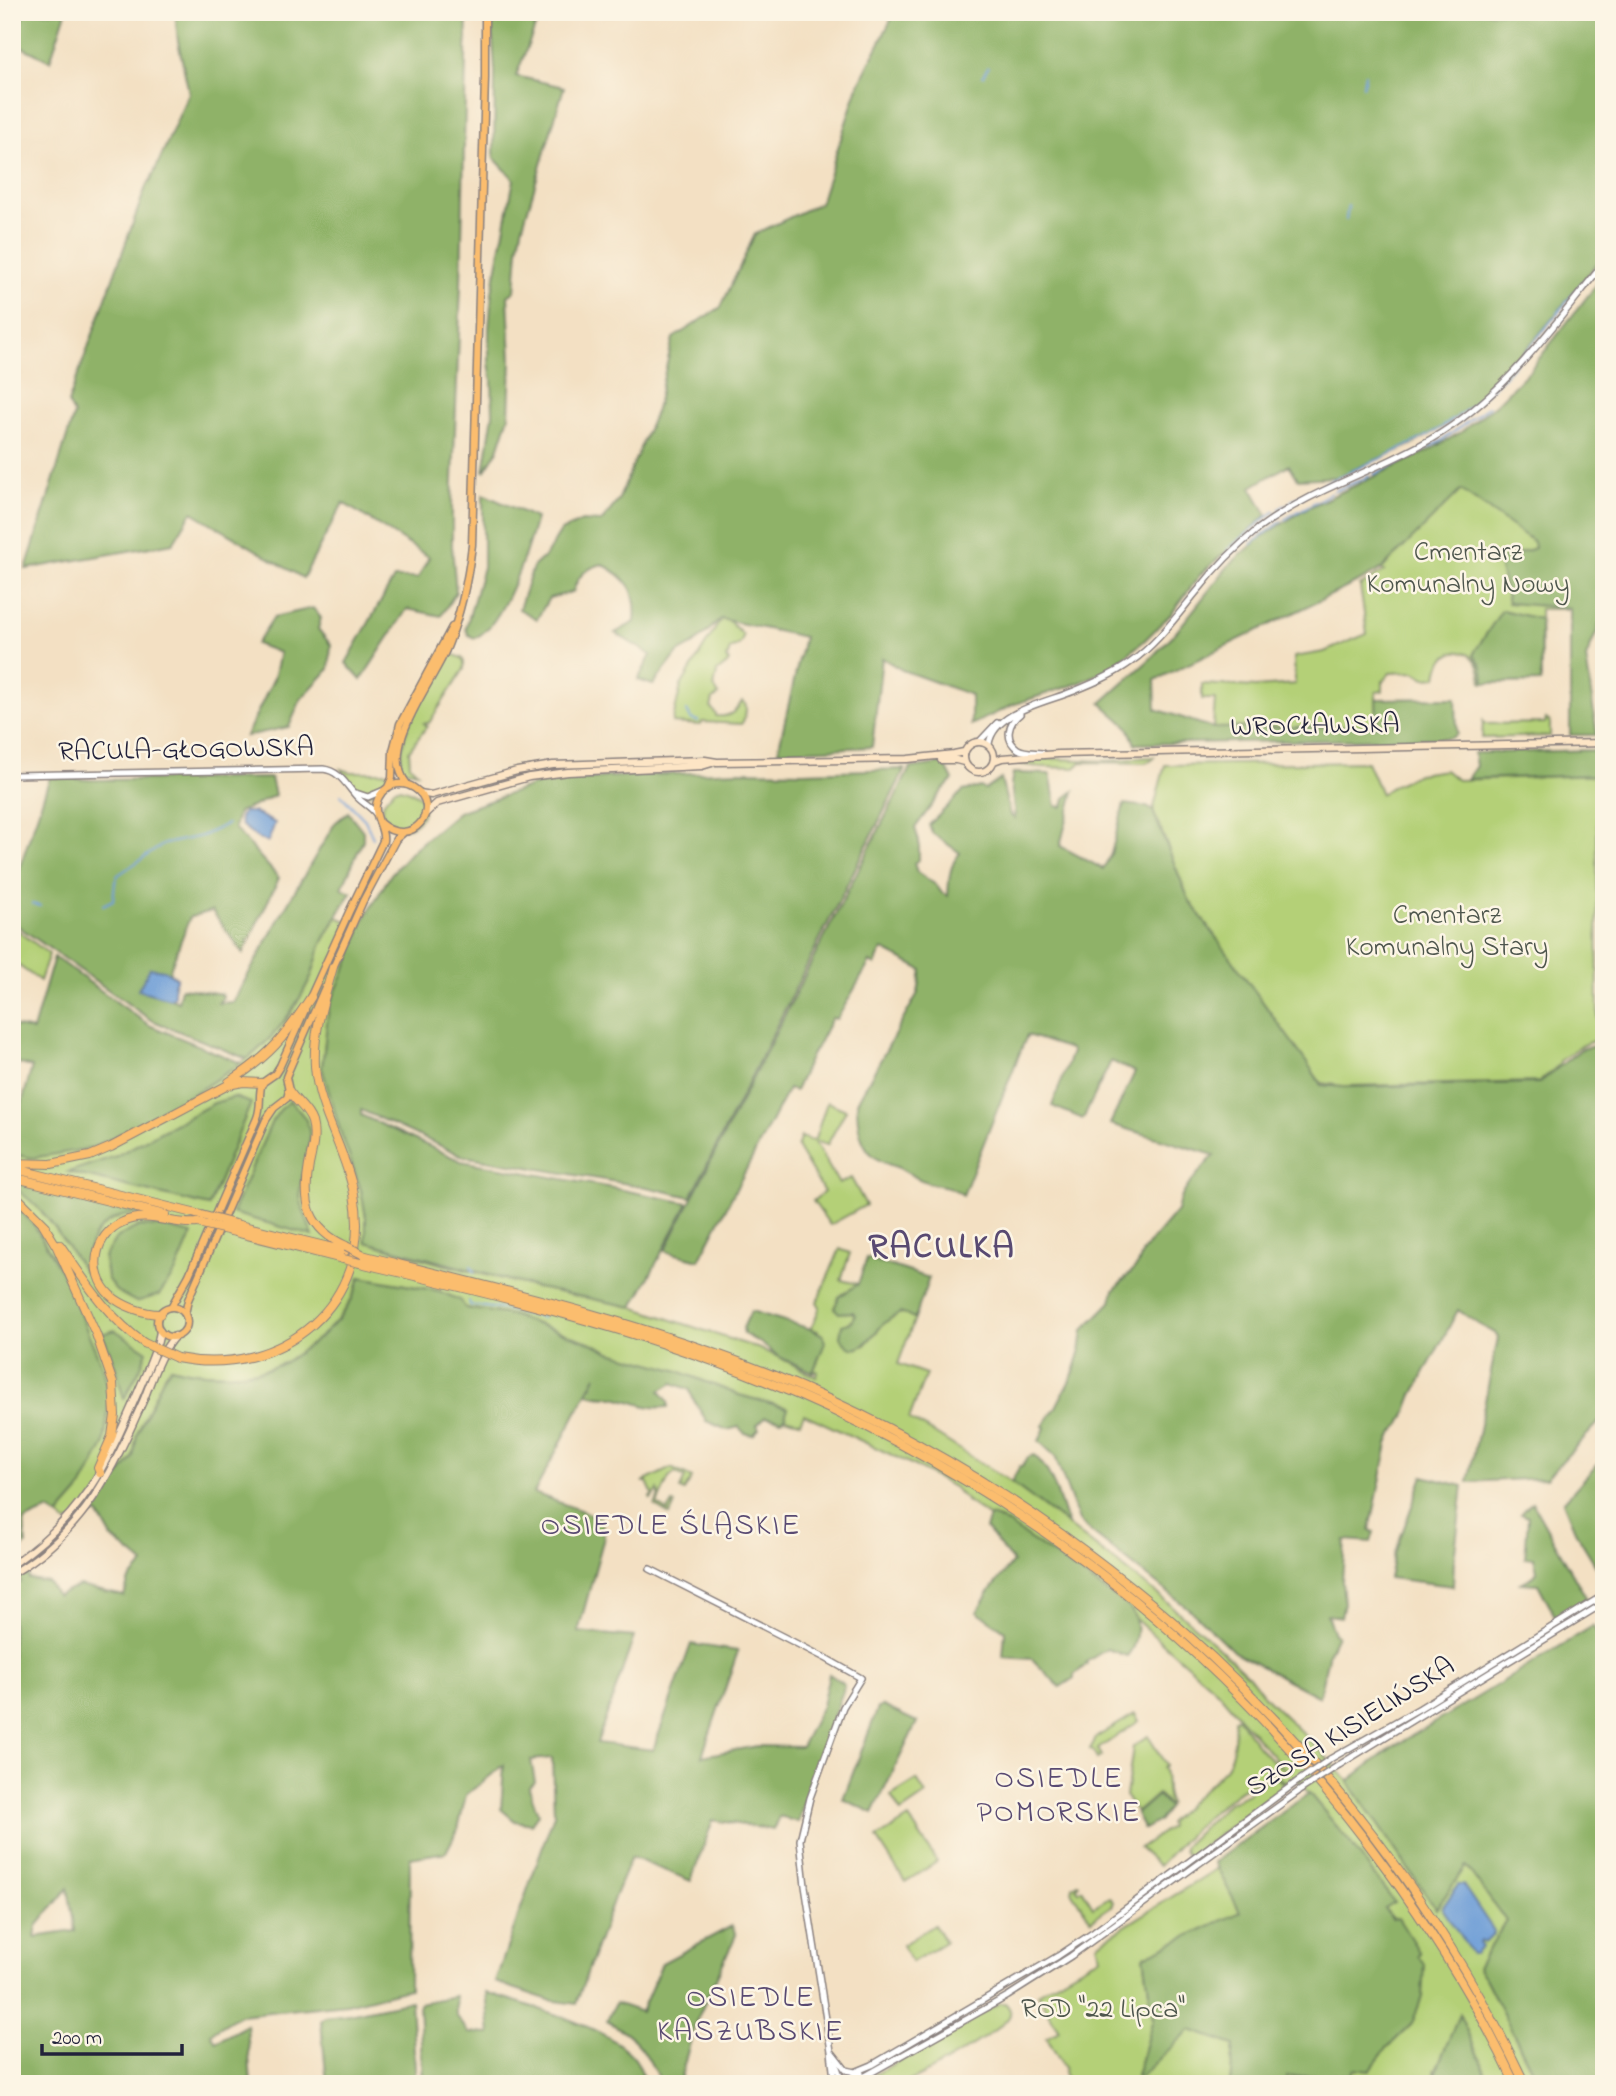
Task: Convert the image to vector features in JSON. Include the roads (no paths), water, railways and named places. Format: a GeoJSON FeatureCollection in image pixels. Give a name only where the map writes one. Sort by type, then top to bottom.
{"type":"FeatureCollection","features":[{"type":"Feature","properties":{"kind":"highway"},"geometry":{"type":"LineString","coordinates":[[12,1192],[43,1224],[104,1307],[144,1343],[177,1358],[209,1362],[235,1361],[268,1353],[286,1345],[326,1311],[335,1298],[349,1268],[357,1229],[355,1195],[322,1099],[315,1067],[316,1033],[333,967]]}},
{"type":"Feature","properties":{"kind":"highway"},"geometry":{"type":"LineString","coordinates":[[210,1094],[266,1055],[290,1028],[311,997]]}},
{"type":"Feature","properties":{"kind":"highway"},"geometry":{"type":"LineString","coordinates":[[12,1163],[51,1164],[90,1156],[235,1083],[262,1083]]}},
{"type":"Feature","properties":{"kind":"highway"},"geometry":{"type":"LineString","coordinates":[[288,1088],[308,1113],[313,1125],[306,1185],[309,1210],[322,1232],[345,1252]]}},
{"type":"Feature","properties":{"kind":"highway"},"geometry":{"type":"LineString","coordinates":[[12,1168],[233,1228],[345,1252],[682,1350],[767,1381],[853,1420],[927,1458],[999,1501],[1071,1550],[1142,1606],[1250,1706],[1328,1794],[1394,1879],[1442,1951],[1516,2084]]}},
{"type":"Feature","properties":{"kind":"highway"},"geometry":{"type":"LineString","coordinates":[[12,1177],[199,1219]]}},
{"type":"Feature","properties":{"kind":"highway"},"geometry":{"type":"LineString","coordinates":[[160,1314],[133,1308],[108,1293],[100,1282],[96,1269],[96,1255],[101,1242],[116,1225],[133,1218],[150,1217],[189,1224],[199,1219]]}},
{"type":"Feature","properties":{"kind":"highway"},"geometry":{"type":"LineString","coordinates":[[43,1224],[57,1247],[96,1335],[116,1394],[112,1436],[98,1468],[100,1473]]}},
{"type":"Feature","properties":{"kind":"highway"},"geometry":{"type":"LineString","coordinates":[[363,1257],[594,1315],[706,1350],[770,1374],[856,1412],[931,1451],[1003,1494],[1075,1544],[1148,1600],[1204,1649],[1280,1726],[1334,1787],[1438,1929],[1486,2010],[1525,2084]]}},
{"type":"Feature","properties":{"kind":"main road"},"geometry":{"type":"LineString","coordinates":[[485,12],[472,535],[468,576],[447,648],[404,733],[398,764],[400,775],[420,793],[430,795],[517,771],[553,765],[705,760],[908,759],[964,762]]}},
{"type":"Feature","properties":{"kind":"main road"},"geometry":{"type":"LineString","coordinates":[[12,1565],[56,1531],[83,1499],[100,1473],[134,1401],[158,1342],[160,1314],[171,1307],[188,1275],[257,1118],[262,1083],[275,1074],[284,1058],[380,849],[384,833],[376,814],[377,802],[392,778],[395,738],[458,616]]}},
{"type":"Feature","properties":{"kind":"main road"},"geometry":{"type":"LineString","coordinates":[[980,741],[989,744],[994,752],[994,761],[989,768],[981,772],[969,769],[964,762],[964,752],[970,744],[980,741]]}},
{"type":"Feature","properties":{"kind":"main road","name":"WROCŁAWSKA"},"geometry":{"type":"LineString","coordinates":[[994,761],[1045,754],[1604,743]]}},
{"type":"Feature","properties":{"kind":"main road"},"geometry":{"type":"LineString","coordinates":[[908,759],[964,752]]}},
{"type":"Feature","properties":{"kind":"main road","name":"WROCŁAWSKA"},"geometry":{"type":"LineString","coordinates":[[994,752],[1027,755]]}},
{"type":"Feature","properties":{"kind":"main road"},"geometry":{"type":"LineString","coordinates":[[160,1331],[168,1336],[175,1336],[186,1328],[185,1314],[190,1294],[268,1116],[287,1098],[289,1067],[363,901],[396,839],[417,827],[425,814],[438,803],[529,776],[578,771],[702,766],[717,762]]}},
{"type":"Feature","properties":{"kind":"main road"},"geometry":{"type":"LineString","coordinates":[[386,788],[407,784]]}},
{"type":"Feature","properties":{"kind":"main road"},"geometry":{"type":"LineString","coordinates":[[420,793],[425,803],[425,814]]}},
{"type":"Feature","properties":{"kind":"main road"},"geometry":{"type":"LineString","coordinates":[[380,823],[392,831],[403,833]]}},
{"type":"Feature","properties":{"kind":"main road"},"geometry":{"type":"LineString","coordinates":[[271,1077],[278,1077],[288,1088]]}},
{"type":"Feature","properties":{"kind":"main road"},"geometry":{"type":"LineString","coordinates":[[261,1095],[267,1103],[278,1105]]}},
{"type":"Feature","properties":{"kind":"main road"},"geometry":{"type":"LineString","coordinates":[[171,1307],[185,1314]]}},
{"type":"Feature","properties":{"kind":"main road"},"geometry":{"type":"LineString","coordinates":[[12,1574],[62,1537],[98,1492],[121,1449],[163,1355],[175,1336]]}},
{"type":"Feature","properties":{"kind":"street"},"geometry":{"type":"LineString","coordinates":[[980,741],[1004,717],[1017,709],[1053,699],[1110,675],[1143,653],[1164,632],[1216,568],[1238,546],[1270,521],[1314,494],[1432,439],[1484,402],[1518,369],[1604,263]]}},
{"type":"Feature","properties":{"kind":"street"},"geometry":{"type":"LineString","coordinates":[[1044,702],[1014,718],[1009,734],[1011,742],[1020,750],[1045,754]]}},
{"type":"Feature","properties":{"kind":"street"},"geometry":{"type":"LineString","coordinates":[[989,744],[991,736],[1002,723],[1015,713],[1033,705]]}},
{"type":"Feature","properties":{"kind":"street","name":"RACULA-GŁOGOWSKA"},"geometry":{"type":"LineString","coordinates":[[12,775],[323,769],[338,775],[376,814]]}},
{"type":"Feature","properties":{"kind":"street"},"geometry":{"type":"LineString","coordinates":[[352,790],[368,797],[386,788]]}},
{"type":"Feature","properties":{"kind":"street"},"geometry":{"type":"LineString","coordinates":[[650,1569],[861,1678],[843,1707],[810,1797],[800,1840],[831,2051],[832,2082]]}},
{"type":"Feature","properties":{"kind":"street","name":"SZOSA KISIELIŃSKA"},"geometry":{"type":"LineString","coordinates":[[873,2069],[899,2049],[1094,1932],[1330,1759],[1420,1708],[1604,1595]]}},
{"type":"Feature","properties":{"kind":"street","name":"SZOSA KISIELIŃSKA"},"geometry":{"type":"LineString","coordinates":[[832,2082],[847,2082],[1016,1991],[1104,1933],[1302,1789],[1604,1603]]}},
{"type":"Feature","properties":{"kind":"street"},"geometry":{"type":"LineString","coordinates":[[1091,1942],[1094,1932],[1104,1933]]}},
{"type":"Feature","properties":{"kind":"street"},"geometry":{"type":"LineString","coordinates":[[831,2051],[846,2070],[855,2072],[873,2069]]}},
{"type":"Feature","properties":{"kind":"street"},"geometry":{"type":"LineString","coordinates":[[831,2051],[847,2082]]}},
{"type":"Feature","properties":{"kind":"street"},"geometry":{"type":"LineString","coordinates":[[860,2084],[873,2069]]}},
{"type":"Feature","properties":{"kind":"water"},"geometry":{"type":"Polygon","coordinates":[[[244,812],[253,812],[275,823],[268,842],[259,839],[241,825],[240,817],[244,812]]]}},
{"type":"Feature","properties":{"kind":"water"},"geometry":{"type":"Polygon","coordinates":[[[150,968],[164,970],[177,978],[174,996],[170,999],[138,990],[150,968]]]}},
{"type":"Feature","properties":{"kind":"water"},"geometry":{"type":"Polygon","coordinates":[[[1458,1885],[1463,1885],[1494,1931],[1484,1943],[1479,1943],[1482,1947],[1475,1954],[1472,1954],[1442,1908],[1458,1885]]]}},
{"type":"Feature","properties":{"kind":"waterway"},"geometry":{"type":"LineString","coordinates":[[983,76],[988,67]]}},
{"type":"Feature","properties":{"kind":"waterway"},"geometry":{"type":"LineString","coordinates":[[1363,86],[1365,74]]}},
{"type":"Feature","properties":{"kind":"waterway"},"geometry":{"type":"LineString","coordinates":[[1346,220],[1348,206]]}},
{"type":"Feature","properties":{"kind":"waterway"},"geometry":{"type":"LineString","coordinates":[[1290,502],[1421,439],[1461,414],[1518,361],[1584,281]]}},
{"type":"Feature","properties":{"kind":"waterway"},"geometry":{"type":"LineString","coordinates":[[1374,474],[1441,441],[1489,406]]}},
{"type":"Feature","properties":{"kind":"waterway"},"geometry":{"type":"LineString","coordinates":[[1334,491],[1369,476]]}},
{"type":"Feature","properties":{"kind":"waterway"},"geometry":{"type":"LineString","coordinates":[[1285,519],[1331,493]]}},
{"type":"Feature","properties":{"kind":"waterway"},"geometry":{"type":"LineString","coordinates":[[1279,509],[1287,504]]}},
{"type":"Feature","properties":{"kind":"waterway"},"geometry":{"type":"LineString","coordinates":[[1227,550],[1275,511]]}},
{"type":"Feature","properties":{"kind":"waterway"},"geometry":{"type":"LineString","coordinates":[[1251,544],[1282,521]]}},
{"type":"Feature","properties":{"kind":"waterway"},"geometry":{"type":"LineString","coordinates":[[687,711],[691,719],[698,721]]}},
{"type":"Feature","properties":{"kind":"waterway"},"geometry":{"type":"LineString","coordinates":[[341,795],[365,820],[373,838]]}},
{"type":"Feature","properties":{"kind":"waterway"},"geometry":{"type":"LineString","coordinates":[[103,905],[113,900],[118,875],[164,844],[202,836],[227,824]]}},
{"type":"Feature","properties":{"kind":"waterway"},"geometry":{"type":"LineString","coordinates":[[32,904],[40,906]]}},
{"type":"Feature","properties":{"kind":"waterway"},"geometry":{"type":"LineString","coordinates":[[471,1266],[474,1273]]}},
{"type":"Feature","properties":{"kind":"waterway"},"geometry":{"type":"LineString","coordinates":[[469,1301],[470,1305],[543,1318]]}},
{"type":"Feature","properties":{"kind":"district","name":"RACULKA"},"geometry":{"type":"Point","coordinates":[942,1248]}},
{"type":"Feature","properties":{"kind":"district","name":"OSIEDLE ŚLĄSKIE"},"geometry":{"type":"Point","coordinates":[671,1527]}},
{"type":"Feature","properties":{"kind":"district","name":"OSIEDLE POMORSKIE"},"geometry":{"type":"Point","coordinates":[1059,1797]}},
{"type":"Feature","properties":{"kind":"district","name":"OSIEDLE KASZUBSKIE"},"geometry":{"type":"Point","coordinates":[751,2016]}},
{"type":"Feature","properties":{"kind":"park label","name":"Cmentarz Komunalny Nowy"},"geometry":{"type":"Point","coordinates":[1468,569]}},
{"type":"Feature","properties":{"kind":"park label","name":"Cmentarz Komunalny Stary"},"geometry":{"type":"Point","coordinates":[1447,932]}},
{"type":"Feature","properties":{"kind":"park label","name":"ROD \"22 Lipca\""},"geometry":{"type":"Point","coordinates":[1103,2010]}}]}
